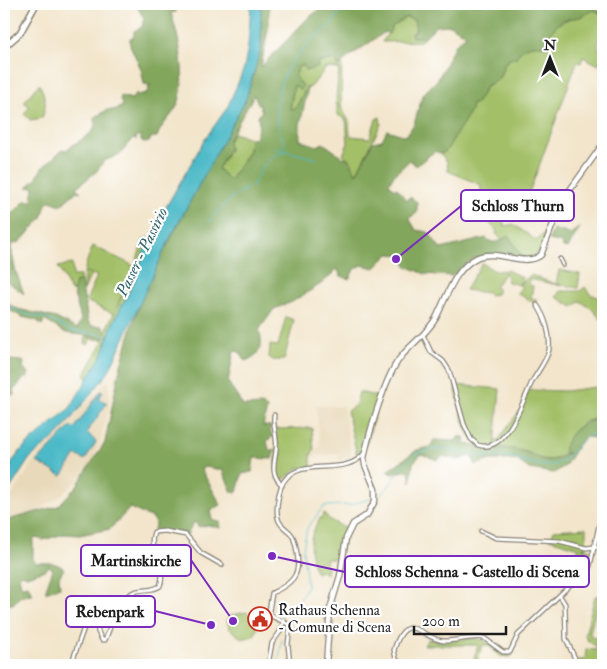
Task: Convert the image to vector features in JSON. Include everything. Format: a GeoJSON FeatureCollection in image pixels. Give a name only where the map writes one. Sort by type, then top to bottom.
{"type":"FeatureCollection","features":[{"type":"Feature","properties":{"kind":"main road"},"geometry":{"type":"LineString","coordinates":[[4,47],[20,33],[35,4]]}},
{"type":"Feature","properties":{"kind":"street"},"geometry":{"type":"LineString","coordinates":[[326,665],[330,609],[340,573],[346,538],[353,524],[367,515],[376,499],[364,460],[390,374],[400,358],[435,319],[458,274],[467,264],[488,255],[529,260],[541,255],[560,206],[603,144]]}},
{"type":"Feature","properties":{"kind":"street"},"geometry":{"type":"LineString","coordinates":[[560,259],[563,265]]}},
{"type":"Feature","properties":{"kind":"street"},"geometry":{"type":"LineString","coordinates":[[424,333],[431,352],[443,361],[449,370],[469,435],[478,446],[490,447],[498,442],[522,408],[532,382],[549,350],[546,326],[537,305]]}},
{"type":"Feature","properties":{"kind":"street"},"geometry":{"type":"LineString","coordinates":[[274,415],[273,427],[276,449],[273,470],[277,480],[282,485]]}},
{"type":"Feature","properties":{"kind":"street"},"geometry":{"type":"LineString","coordinates":[[290,665],[288,645],[291,628],[285,621],[273,617],[269,611],[271,594],[291,583],[299,568],[294,537],[281,525],[278,519],[282,485],[298,470],[340,465],[362,456],[367,446]]}},
{"type":"Feature","properties":{"kind":"street"},"geometry":{"type":"LineString","coordinates":[[356,458],[364,460]]}},
{"type":"Feature","properties":{"kind":"street"},"geometry":{"type":"LineString","coordinates":[[402,665],[396,660],[394,650],[404,632],[413,628],[420,628],[430,638],[441,641],[484,638],[502,652],[509,652],[518,635],[590,566],[603,507]]}},
{"type":"Feature","properties":{"kind":"street"},"geometry":{"type":"LineString","coordinates":[[71,665],[88,616],[95,605],[98,634],[102,640],[105,640],[116,613],[125,600],[137,591],[160,586],[162,572],[161,564],[154,555],[154,532],[165,531],[186,534],[201,553],[222,565]]}},
{"type":"Feature","properties":{"kind":"street"},"geometry":{"type":"LineString","coordinates":[[481,531],[496,538],[559,541],[595,548],[603,546]]}},
{"type":"Feature","properties":{"kind":"street"},"geometry":{"type":"LineString","coordinates":[[560,596],[565,604],[566,639],[578,665]]}},
{"type":"Feature","properties":{"kind":"street"},"geometry":{"type":"LineString","coordinates":[[268,665],[272,643],[285,621]]}},
{"type":"Feature","properties":{"kind":"shaded area"},"geometry":{"type":"Polygon","coordinates":[[[109,379],[109,407],[99,444],[91,463],[77,481],[58,498],[29,515],[4,521],[4,508],[36,458],[109,379]]]}},
{"type":"Feature","properties":{"kind":"shaded area"},"geometry":{"type":"Polygon","coordinates":[[[316,406],[343,406],[352,458],[339,461],[338,453],[311,457],[320,445],[316,406]]]}},
{"type":"Feature","properties":{"kind":"green space"},"geometry":{"type":"Polygon","coordinates":[[[135,4],[176,4],[176,12],[171,13],[181,56],[182,79],[179,101],[157,137],[152,137],[149,142],[145,143],[141,140],[141,135],[136,137],[136,140],[134,138],[120,154],[104,161],[97,171],[76,188],[81,192],[77,191],[61,205],[50,201],[46,204],[42,218],[20,242],[15,243],[11,247],[15,269],[24,294],[4,279],[4,222],[25,201],[32,201],[34,187],[27,187],[35,180],[42,168],[63,149],[66,150],[91,133],[95,126],[94,118],[107,110],[114,110],[123,106],[120,100],[121,96],[132,99],[136,93],[138,95],[146,93],[149,89],[147,87],[151,85],[144,84],[141,69],[130,45],[130,38],[134,37],[134,31],[142,27],[144,18],[135,4]]]}},
{"type":"Feature","properties":{"kind":"green space"},"geometry":{"type":"Polygon","coordinates":[[[261,4],[269,4],[269,24],[261,67],[307,19],[326,4],[603,4],[603,15],[594,10],[580,17],[562,20],[549,34],[548,46],[528,46],[516,58],[506,62],[498,78],[487,85],[476,104],[472,104],[471,110],[446,151],[441,154],[435,151],[416,166],[410,160],[393,176],[389,184],[395,189],[397,188],[406,200],[410,197],[417,202],[417,213],[409,218],[416,230],[428,232],[441,249],[486,238],[492,242],[497,242],[508,235],[523,258],[500,255],[484,256],[470,262],[452,276],[425,274],[406,266],[402,255],[389,254],[375,268],[362,265],[354,270],[349,279],[341,276],[337,269],[324,282],[292,302],[274,309],[259,330],[261,345],[258,353],[245,361],[240,352],[234,351],[228,382],[243,406],[263,405],[267,408],[263,426],[271,426],[270,432],[274,436],[267,441],[269,450],[275,450],[272,459],[254,458],[252,472],[242,474],[237,492],[232,492],[222,470],[205,467],[201,469],[221,505],[210,511],[212,519],[220,522],[220,528],[208,525],[199,527],[194,522],[187,535],[174,532],[153,534],[154,519],[130,508],[110,529],[80,535],[64,534],[43,540],[36,538],[33,540],[33,559],[36,563],[54,564],[64,569],[59,577],[60,587],[45,592],[53,569],[48,566],[45,570],[27,576],[21,574],[19,576],[21,586],[28,585],[32,594],[21,596],[13,604],[9,604],[7,611],[4,611],[4,521],[58,506],[76,487],[105,442],[119,372],[146,286],[211,161],[246,99],[261,48],[261,4]],[[406,17],[392,27],[389,34],[385,32],[346,59],[339,67],[335,59],[318,62],[318,67],[306,71],[303,65],[298,67],[296,76],[303,86],[300,90],[294,85],[290,109],[296,108],[306,87],[308,88],[300,125],[300,140],[317,146],[323,143],[344,158],[347,157],[356,174],[373,142],[382,140],[387,130],[406,136],[414,124],[423,94],[438,79],[455,45],[466,35],[450,25],[436,26],[425,37],[412,37],[411,33],[416,31],[414,20],[406,17]],[[254,95],[228,141],[229,149],[218,169],[230,180],[249,151],[250,138],[255,139],[259,125],[258,116],[262,111],[254,95]]]}},
{"type":"Feature","properties":{"kind":"green space"},"geometry":{"type":"Polygon","coordinates":[[[594,10],[603,15],[598,46],[603,56],[603,67],[583,57],[581,63],[577,62],[531,188],[517,211],[512,202],[481,194],[481,185],[448,171],[447,162],[441,154],[446,151],[472,104],[476,103],[487,85],[497,81],[505,63],[517,56],[516,53],[527,46],[548,46],[549,34],[556,25],[594,10]]]}},
{"type":"Feature","properties":{"kind":"green space"},"geometry":{"type":"Polygon","coordinates":[[[406,17],[414,20],[416,27],[412,37],[425,37],[421,41],[382,42],[392,27],[406,17]]]}},
{"type":"Feature","properties":{"kind":"green space"},"geometry":{"type":"Polygon","coordinates":[[[336,59],[339,67],[342,64],[341,107],[349,121],[350,136],[370,138],[376,119],[380,117],[381,124],[356,174],[351,161],[343,155],[348,143],[346,120],[338,115],[336,98],[339,69],[326,68],[311,87],[306,88],[296,108],[290,109],[297,67],[336,59]]]}},
{"type":"Feature","properties":{"kind":"green space"},"geometry":{"type":"Polygon","coordinates":[[[39,84],[45,101],[44,113],[42,118],[30,120],[24,113],[30,107],[24,102],[39,84]]]}},
{"type":"Feature","properties":{"kind":"green space"},"geometry":{"type":"Polygon","coordinates":[[[233,133],[250,138],[249,151],[230,180],[218,169],[229,149],[228,141],[233,133]]]}},
{"type":"Feature","properties":{"kind":"green space"},"geometry":{"type":"Polygon","coordinates":[[[494,208],[506,209],[499,210],[505,226],[513,224],[537,241],[543,234],[547,235],[536,254],[523,258],[508,236],[502,240],[496,234],[497,231],[486,220],[487,214],[494,208]]]}},
{"type":"Feature","properties":{"kind":"green space"},"geometry":{"type":"Polygon","coordinates":[[[580,227],[568,248],[563,247],[560,242],[549,240],[553,229],[570,234],[580,227]]]}},
{"type":"Feature","properties":{"kind":"green space"},"geometry":{"type":"Polygon","coordinates":[[[149,238],[136,278],[112,325],[103,353],[88,379],[84,376],[104,340],[90,339],[88,345],[85,343],[86,337],[104,338],[108,325],[131,277],[144,239],[149,238]]]}},
{"type":"Feature","properties":{"kind":"green space"},"geometry":{"type":"Polygon","coordinates":[[[93,246],[134,266],[114,314],[86,301],[97,276],[86,272],[91,274],[84,290],[85,268],[93,246]]]}},
{"type":"Feature","properties":{"kind":"green space"},"geometry":{"type":"Polygon","coordinates":[[[482,263],[495,271],[507,270],[523,278],[519,285],[508,282],[505,272],[495,287],[498,289],[496,294],[489,295],[488,293],[465,290],[482,263]]]}},
{"type":"Feature","properties":{"kind":"green space"},"geometry":{"type":"Polygon","coordinates":[[[72,264],[73,276],[80,276],[81,281],[75,282],[73,291],[71,291],[58,267],[72,264]]]}},
{"type":"Feature","properties":{"kind":"green space"},"geometry":{"type":"Polygon","coordinates":[[[559,270],[580,274],[578,288],[556,284],[559,270]]]}},
{"type":"Feature","properties":{"kind":"green space"},"geometry":{"type":"Polygon","coordinates":[[[531,275],[561,286],[530,279],[529,285],[533,286],[531,298],[537,299],[534,303],[517,293],[522,286],[519,285],[531,275]]]}},
{"type":"Feature","properties":{"kind":"green space"},"geometry":{"type":"Polygon","coordinates":[[[81,281],[88,321],[92,326],[102,326],[106,333],[104,338],[66,333],[44,320],[42,325],[36,320],[22,317],[4,307],[4,302],[18,309],[56,318],[77,329],[81,319],[73,291],[75,282],[81,281]]]}},
{"type":"Feature","properties":{"kind":"green space"},"geometry":{"type":"Polygon","coordinates":[[[585,287],[590,294],[603,299],[603,322],[592,309],[580,301],[573,307],[556,297],[560,291],[580,291],[585,287]]]}},
{"type":"Feature","properties":{"kind":"green space"},"geometry":{"type":"Polygon","coordinates":[[[286,317],[294,320],[284,360],[273,360],[269,357],[270,345],[278,346],[286,317]]]}},
{"type":"Feature","properties":{"kind":"green space"},"geometry":{"type":"Polygon","coordinates":[[[4,357],[9,357],[9,360],[24,362],[23,369],[29,373],[27,379],[25,377],[13,391],[15,394],[4,400],[4,377],[9,373],[4,367],[4,357]]]}},
{"type":"Feature","properties":{"kind":"green space"},"geometry":{"type":"Polygon","coordinates":[[[455,385],[500,389],[495,444],[522,408],[529,390],[566,391],[603,386],[603,416],[584,422],[574,432],[569,453],[551,460],[539,459],[526,452],[497,447],[495,445],[485,447],[477,444],[466,427],[455,385]]]}},
{"type":"Feature","properties":{"kind":"green space"},"geometry":{"type":"Polygon","coordinates":[[[359,392],[380,397],[367,442],[357,455],[347,411],[356,405],[359,392]]]}},
{"type":"Feature","properties":{"kind":"green space"},"geometry":{"type":"Polygon","coordinates":[[[598,419],[595,429],[603,433],[603,439],[586,437],[579,443],[565,466],[554,473],[529,469],[517,460],[490,460],[476,465],[471,456],[458,460],[443,456],[437,460],[421,454],[413,463],[411,482],[409,470],[391,474],[387,471],[417,450],[430,447],[434,440],[456,441],[458,437],[464,437],[465,443],[518,450],[544,460],[561,458],[569,453],[564,453],[565,446],[575,430],[586,423],[598,419]]]}},
{"type":"Feature","properties":{"kind":"green space"},"geometry":{"type":"Polygon","coordinates":[[[312,428],[314,450],[311,455],[311,467],[298,468],[282,481],[278,477],[276,465],[277,436],[275,429],[312,428]]]}},
{"type":"Feature","properties":{"kind":"green space"},"geometry":{"type":"Polygon","coordinates":[[[324,513],[330,520],[347,529],[338,558],[341,559],[326,559],[327,573],[324,573],[323,570],[316,573],[310,549],[312,535],[324,513]]]}},
{"type":"Feature","properties":{"kind":"green space"},"geometry":{"type":"Polygon","coordinates":[[[586,528],[586,547],[582,548],[591,550],[593,553],[589,564],[584,570],[584,565],[575,558],[579,548],[550,539],[554,530],[586,528]]]}},
{"type":"Feature","properties":{"kind":"green space"},"geometry":{"type":"Polygon","coordinates":[[[357,564],[406,566],[408,574],[400,573],[372,580],[344,576],[346,572],[356,571],[357,564]]]}},
{"type":"Feature","properties":{"kind":"green space"},"geometry":{"type":"Polygon","coordinates":[[[595,596],[600,596],[590,632],[591,636],[599,640],[597,644],[599,647],[600,663],[580,665],[578,660],[585,660],[586,649],[597,650],[597,647],[588,641],[585,635],[595,596]]]}},
{"type":"Feature","properties":{"kind":"green space"},"geometry":{"type":"Polygon","coordinates":[[[247,612],[259,625],[254,636],[242,639],[229,628],[227,620],[231,615],[247,612]]]}},
{"type":"Feature","properties":{"kind":"green space"},"geometry":{"type":"Polygon","coordinates":[[[428,639],[435,641],[483,640],[498,651],[509,654],[511,657],[500,656],[488,645],[483,645],[477,659],[486,665],[468,665],[473,663],[478,645],[424,645],[428,639]]]}},
{"type":"Feature","properties":{"kind":"water"},"geometry":{"type":"Polygon","coordinates":[[[251,4],[261,4],[261,48],[246,99],[169,240],[108,373],[58,435],[30,458],[4,498],[4,472],[23,448],[70,408],[103,353],[112,325],[136,278],[146,245],[157,228],[158,221],[205,139],[227,108],[244,68],[248,46],[251,4]]]}},
{"type":"Feature","properties":{"kind":"water"},"geometry":{"type":"Polygon","coordinates":[[[101,391],[103,392],[99,399],[107,403],[87,432],[96,442],[85,460],[76,455],[62,476],[37,462],[71,426],[74,429],[101,391]]]}},
{"type":"Feature","properties":{"kind":"waterway"},"geometry":{"type":"LineString","coordinates":[[286,148],[279,129],[277,112],[278,95],[282,80],[300,52],[328,27],[340,13],[352,4]]}},
{"type":"Feature","properties":{"kind":"waterway"},"geometry":{"type":"LineString","coordinates":[[589,4],[603,6]]}},
{"type":"Feature","properties":{"kind":"waterway"},"geometry":{"type":"LineString","coordinates":[[274,148],[317,159]]}},
{"type":"Feature","properties":{"kind":"waterway"},"geometry":{"type":"LineString","coordinates":[[208,222],[232,197],[253,185],[264,165],[272,157],[286,151]]}},
{"type":"Feature","properties":{"kind":"waterway"},"geometry":{"type":"LineString","coordinates":[[4,304],[25,314],[49,319],[71,331],[99,334],[111,340]]}},
{"type":"Feature","properties":{"kind":"waterway"},"geometry":{"type":"LineString","coordinates":[[376,497],[388,487],[409,460],[416,454],[425,451],[447,450],[485,457],[511,457],[539,465],[551,465],[561,462],[569,456],[587,436],[603,434]]}},
{"type":"Feature","properties":{"kind":"waterway"},"geometry":{"type":"LineString","coordinates":[[289,620],[307,586],[303,549],[307,528],[324,506],[350,505],[372,498]]}},
{"type":"Feature","properties":{"kind":"waterway"},"geometry":{"type":"LineString","coordinates":[[278,665],[282,640]]}},
{"type":"Feature","properties":{"kind":"place","name":"Schloss Thurn"},"geometry":{"type":"Point","coordinates":[396,259]}},
{"type":"Feature","properties":{"kind":"place","name":"Schloss Schenna - Castello di Scena"},"geometry":{"type":"Point","coordinates":[272,556]}},
{"type":"Feature","properties":{"kind":"place","name":"Rathaus Schenna - Comune di Scena"},"geometry":{"type":"Point","coordinates":[260,619]}},
{"type":"Feature","properties":{"kind":"place","name":"Martinskirche"},"geometry":{"type":"Point","coordinates":[233,621]}},
{"type":"Feature","properties":{"kind":"place","name":"Rebenpark"},"geometry":{"type":"Point","coordinates":[211,625]}},
{"type":"Feature","properties":{"kind":"water label","name":"Passer - Passirio"},"geometry":{"type":"Point","coordinates":[142,252]}}]}
